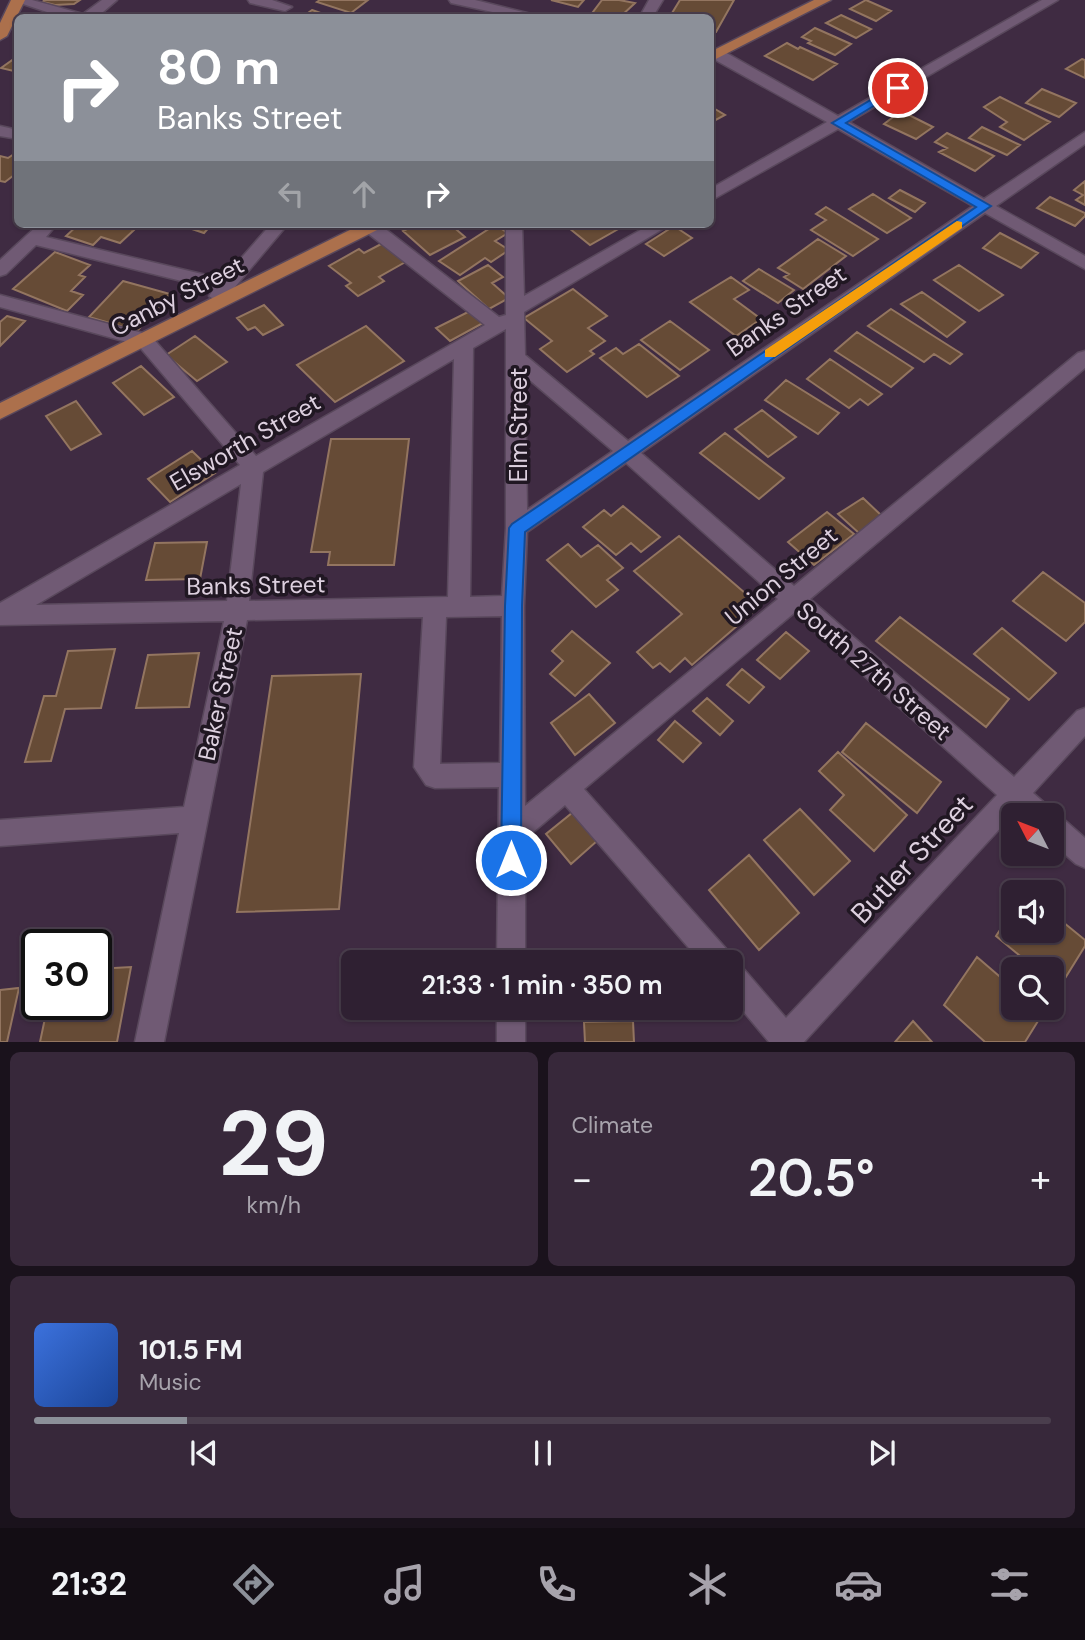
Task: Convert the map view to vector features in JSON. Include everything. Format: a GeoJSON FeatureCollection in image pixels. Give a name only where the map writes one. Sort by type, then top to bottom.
{"type":"FeatureCollection","features":[{"type":"Feature","properties":{"kind":"main road"},"geometry":{"type":"LineString","coordinates":[[0,36],[18,0]]}},
{"type":"Feature","properties":{"kind":"main road"},"geometry":{"type":"LineString","coordinates":[[714,55],[824,0]]}},
{"type":"Feature","properties":{"kind":"main road","name":"Canby Street"},"geometry":{"type":"LineString","coordinates":[[0,412],[364,228]]}},
{"type":"Feature","properties":{"kind":"street"},"geometry":{"type":"LineString","coordinates":[[18,0],[67,14]]}},
{"type":"Feature","properties":{"kind":"street"},"geometry":{"type":"LineString","coordinates":[[92,14],[110,0]]}},
{"type":"Feature","properties":{"kind":"street"},"geometry":{"type":"LineString","coordinates":[[254,0],[288,3]]}},
{"type":"Feature","properties":{"kind":"street"},"geometry":{"type":"LineString","coordinates":[[456,0],[524,14]]}},
{"type":"Feature","properties":{"kind":"street"},"geometry":{"type":"LineString","coordinates":[[516,12],[526,0]]}},
{"type":"Feature","properties":{"kind":"street"},"geometry":{"type":"LineString","coordinates":[[714,194],[1051,0]]}},
{"type":"Feature","properties":{"kind":"street"},"geometry":{"type":"LineString","coordinates":[[714,56],[1085,263]]}},
{"type":"Feature","properties":{"kind":"street","name":"Banks Street"},"geometry":{"type":"LineString","coordinates":[[517,528],[1085,137]]}},
{"type":"Feature","properties":{"kind":"street"},"geometry":{"type":"LineString","coordinates":[[0,270],[45,228]]}},
{"type":"Feature","properties":{"kind":"street"},"geometry":{"type":"LineString","coordinates":[[207,309],[277,228]]}},
{"type":"Feature","properties":{"kind":"street"},"geometry":{"type":"LineString","coordinates":[[375,228],[511,318]]}},
{"type":"Feature","properties":{"kind":"street","name":"Elm Street"},"geometry":{"type":"LineString","coordinates":[[511,950],[518,360],[511,318],[514,228]]}},
{"type":"Feature","properties":{"kind":"street","name":"Elsworth Street"},"geometry":{"type":"LineString","coordinates":[[0,615],[51,583],[464,346],[657,228]]}},
{"type":"Feature","properties":{"kind":"street"},"geometry":{"type":"LineString","coordinates":[[33,239],[226,286]]}},
{"type":"Feature","properties":{"kind":"street"},"geometry":{"type":"LineString","coordinates":[[0,301],[144,340],[253,467]]}},
{"type":"Feature","properties":{"kind":"street"},"geometry":{"type":"LineString","coordinates":[[459,608],[464,346]]}},
{"type":"Feature","properties":{"kind":"street","name":"Union Street"},"geometry":{"type":"LineString","coordinates":[[511,834],[1085,358]]}},
{"type":"Feature","properties":{"kind":"street","name":"South 27th Street"},"geometry":{"type":"LineString","coordinates":[[518,360],[627,452],[1025,803]]}},
{"type":"Feature","properties":{"kind":"street","name":"Baker Street"},"geometry":{"type":"LineString","coordinates":[[149,1041],[237,612],[253,467]]}},
{"type":"Feature","properties":{"kind":"street","name":"Banks Street"},"geometry":{"type":"LineString","coordinates":[[0,615],[513,606]]}},
{"type":"Feature","properties":{"kind":"street"},"geometry":{"type":"LineString","coordinates":[[435,608],[426,767],[435,776],[512,775]]}},
{"type":"Feature","properties":{"kind":"street","name":"Butler Street"},"geometry":{"type":"LineString","coordinates":[[786,1041],[1085,719]]}},
{"type":"Feature","properties":{"kind":"street"},"geometry":{"type":"LineString","coordinates":[[567,788],[709,950]]}},
{"type":"Feature","properties":{"kind":"street"},"geometry":{"type":"LineString","coordinates":[[0,833],[194,819]]}},
{"type":"Feature","properties":{"kind":"street"},"geometry":{"type":"LineString","coordinates":[[1064,837],[1085,855]]}},
{"type":"Feature","properties":{"kind":"street"},"geometry":{"type":"LineString","coordinates":[[743,990],[786,1041]]}},
{"type":"Feature","properties":{"kind":"street"},"geometry":{"type":"LineString","coordinates":[[511,1020],[511,1041]]}},
{"type":"Feature","properties":{"kind":"building"},"geometry":{"type":"Polygon","coordinates":[[[80,0],[74,4],[55,5],[43,2],[80,0]]]}},
{"type":"Feature","properties":{"kind":"building"},"geometry":{"type":"Polygon","coordinates":[[[368,0],[351,13],[317,2],[368,0]]]}},
{"type":"Feature","properties":{"kind":"building"},"geometry":{"type":"Polygon","coordinates":[[[551,0],[584,0],[578,7],[551,0]]]}},
{"type":"Feature","properties":{"kind":"building"},"geometry":{"type":"Polygon","coordinates":[[[602,0],[635,3],[623,14],[592,14],[602,0]]]}},
{"type":"Feature","properties":{"kind":"building"},"geometry":{"type":"Polygon","coordinates":[[[680,0],[734,0],[716,32],[714,14],[671,14],[680,0]]]}},
{"type":"Feature","properties":{"kind":"building"},"geometry":{"type":"Polygon","coordinates":[[[866,0],[891,11],[876,21],[850,9],[866,0]]]}},
{"type":"Feature","properties":{"kind":"building"},"geometry":{"type":"Polygon","coordinates":[[[312,10],[323,14],[306,14],[312,10]]]}},
{"type":"Feature","properties":{"kind":"building"},"geometry":{"type":"Polygon","coordinates":[[[841,15],[871,29],[856,38],[826,23],[841,15]]]}},
{"type":"Feature","properties":{"kind":"building"},"geometry":{"type":"Polygon","coordinates":[[[815,28],[851,44],[835,55],[808,43],[811,41],[802,37],[815,28]]]}},
{"type":"Feature","properties":{"kind":"building"},"geometry":{"type":"Polygon","coordinates":[[[787,43],[837,64],[813,80],[765,56],[787,43]]]}},
{"type":"Feature","properties":{"kind":"building"},"geometry":{"type":"Polygon","coordinates":[[[14,59],[14,71],[1,68],[14,59]]]}},
{"type":"Feature","properties":{"kind":"building"},"geometry":{"type":"Polygon","coordinates":[[[1082,59],[1085,60],[1085,78],[1066,69],[1082,59]]]}},
{"type":"Feature","properties":{"kind":"building"},"geometry":{"type":"Polygon","coordinates":[[[1042,89],[1076,103],[1059,117],[1026,103],[1042,89]]]}},
{"type":"Feature","properties":{"kind":"building"},"geometry":{"type":"Polygon","coordinates":[[[1000,97],[1050,122],[1024,140],[1000,127],[1007,122],[984,107],[1000,97]]]}},
{"type":"Feature","properties":{"kind":"building"},"geometry":{"type":"Polygon","coordinates":[[[714,108],[725,115],[714,121],[714,108]]]}},
{"type":"Feature","properties":{"kind":"building"},"geometry":{"type":"Polygon","coordinates":[[[901,111],[933,127],[916,139],[884,124],[901,111]]]}},
{"type":"Feature","properties":{"kind":"building"},"geometry":{"type":"Polygon","coordinates":[[[982,127],[1020,145],[1007,155],[969,138],[982,127]]]}},
{"type":"Feature","properties":{"kind":"building"},"geometry":{"type":"Polygon","coordinates":[[[947,133],[994,156],[975,171],[939,152],[947,148],[935,142],[947,133]]]}},
{"type":"Feature","properties":{"kind":"building"},"geometry":{"type":"Polygon","coordinates":[[[14,154],[14,175],[5,182],[0,181],[0,156],[8,158],[14,154]]]}},
{"type":"Feature","properties":{"kind":"building"},"geometry":{"type":"Polygon","coordinates":[[[1085,181],[1085,205],[1076,200],[1083,195],[1074,190],[1085,181]]]}},
{"type":"Feature","properties":{"kind":"building"},"geometry":{"type":"Polygon","coordinates":[[[900,190],[925,203],[915,212],[889,198],[900,190]]]}},
{"type":"Feature","properties":{"kind":"building"},"geometry":{"type":"Polygon","coordinates":[[[873,194],[911,218],[887,233],[849,209],[873,194]]]}},
{"type":"Feature","properties":{"kind":"building"},"geometry":{"type":"Polygon","coordinates":[[[1050,197],[1085,213],[1085,216],[1075,226],[1037,208],[1050,197]]]}},
{"type":"Feature","properties":{"kind":"building"},"geometry":{"type":"Polygon","coordinates":[[[826,207],[878,239],[853,256],[811,230],[826,220],[816,214],[826,207]]]}},
{"type":"Feature","properties":{"kind":"building"},"geometry":{"type":"Polygon","coordinates":[[[75,228],[134,230],[120,243],[101,237],[93,245],[66,236],[75,228]]]}},
{"type":"Feature","properties":{"kind":"building"},"geometry":{"type":"Polygon","coordinates":[[[189,228],[208,228],[204,233],[189,228]]]}},
{"type":"Feature","properties":{"kind":"building"},"geometry":{"type":"Polygon","coordinates":[[[409,228],[455,228],[465,237],[430,255],[403,231],[409,228]]]}},
{"type":"Feature","properties":{"kind":"building"},"geometry":{"type":"Polygon","coordinates":[[[490,228],[500,228],[508,233],[495,241],[509,250],[491,262],[485,258],[460,275],[439,261],[490,228]]]}},
{"type":"Feature","properties":{"kind":"building"},"geometry":{"type":"Polygon","coordinates":[[[569,228],[620,228],[590,245],[569,228]]]}},
{"type":"Feature","properties":{"kind":"building"},"geometry":{"type":"Polygon","coordinates":[[[671,228],[677,228],[692,238],[664,256],[646,244],[671,228]]]}},
{"type":"Feature","properties":{"kind":"building"},"geometry":{"type":"Polygon","coordinates":[[[1000,233],[1038,253],[1021,268],[983,248],[1000,233]]]}},
{"type":"Feature","properties":{"kind":"building"},"geometry":{"type":"Polygon","coordinates":[[[818,239],[846,256],[803,289],[784,277],[789,274],[778,268],[818,239]]]}},
{"type":"Feature","properties":{"kind":"building"},"geometry":{"type":"Polygon","coordinates":[[[385,242],[409,260],[379,277],[384,281],[358,296],[346,286],[351,283],[329,266],[359,249],[364,253],[385,242]]]}},
{"type":"Feature","properties":{"kind":"building"},"geometry":{"type":"Polygon","coordinates":[[[55,252],[90,265],[79,275],[85,277],[71,291],[83,295],[67,311],[13,289],[55,252]]]}},
{"type":"Feature","properties":{"kind":"building"},"geometry":{"type":"Polygon","coordinates":[[[488,265],[503,277],[492,283],[509,298],[489,309],[458,281],[488,265]]]}},
{"type":"Feature","properties":{"kind":"building"},"geometry":{"type":"Polygon","coordinates":[[[959,265],[1003,295],[979,311],[934,280],[959,265]]]}},
{"type":"Feature","properties":{"kind":"building"},"geometry":{"type":"Polygon","coordinates":[[[759,269],[794,290],[778,303],[743,281],[759,269]]]}},
{"type":"Feature","properties":{"kind":"building"},"geometry":{"type":"Polygon","coordinates":[[[731,277],[749,290],[734,299],[761,319],[736,336],[690,302],[731,277]]]}},
{"type":"Feature","properties":{"kind":"building"},"geometry":{"type":"Polygon","coordinates":[[[123,281],[170,294],[137,331],[89,317],[123,281]]]}},
{"type":"Feature","properties":{"kind":"building"},"geometry":{"type":"Polygon","coordinates":[[[573,289],[607,316],[588,328],[605,341],[590,351],[594,354],[567,372],[540,349],[552,341],[524,318],[573,289]]]}},
{"type":"Feature","properties":{"kind":"building"},"geometry":{"type":"Polygon","coordinates":[[[922,292],[965,322],[947,337],[901,304],[922,292]]]}},
{"type":"Feature","properties":{"kind":"building"},"geometry":{"type":"Polygon","coordinates":[[[264,305],[283,325],[263,335],[255,327],[248,330],[237,318],[264,305]]]}},
{"type":"Feature","properties":{"kind":"building"},"geometry":{"type":"Polygon","coordinates":[[[891,309],[962,354],[950,364],[934,354],[924,362],[868,326],[891,309]]]}},
{"type":"Feature","properties":{"kind":"building"},"geometry":{"type":"Polygon","coordinates":[[[470,311],[483,323],[450,341],[436,328],[470,311]]]}},
{"type":"Feature","properties":{"kind":"building"},"geometry":{"type":"Polygon","coordinates":[[[7,316],[25,321],[0,346],[0,322],[7,316]]]}},
{"type":"Feature","properties":{"kind":"building"},"geometry":{"type":"Polygon","coordinates":[[[670,321],[709,350],[680,370],[641,340],[670,321]]]}},
{"type":"Feature","properties":{"kind":"building"},"geometry":{"type":"Polygon","coordinates":[[[366,326],[404,361],[335,402],[297,365],[366,326]]]}},
{"type":"Feature","properties":{"kind":"building"},"geometry":{"type":"Polygon","coordinates":[[[857,332],[913,368],[891,387],[835,351],[857,332]]]}},
{"type":"Feature","properties":{"kind":"building"},"geometry":{"type":"Polygon","coordinates":[[[195,336],[227,362],[197,381],[166,355],[195,336]]]}},
{"type":"Feature","properties":{"kind":"building"},"geometry":{"type":"Polygon","coordinates":[[[639,344],[679,376],[647,397],[600,358],[616,348],[623,354],[639,344]]]}},
{"type":"Feature","properties":{"kind":"building"},"geometry":{"type":"Polygon","coordinates":[[[830,359],[882,394],[868,405],[860,399],[849,408],[807,379],[830,359]]]}},
{"type":"Feature","properties":{"kind":"building"},"geometry":{"type":"Polygon","coordinates":[[[141,366],[174,397],[144,415],[113,383],[141,366]]]}},
{"type":"Feature","properties":{"kind":"building"},"geometry":{"type":"Polygon","coordinates":[[[786,380],[839,413],[818,434],[765,400],[786,380]]]}},
{"type":"Feature","properties":{"kind":"building"},"geometry":{"type":"Polygon","coordinates":[[[76,401],[101,434],[71,450],[46,416],[76,401]]]}},
{"type":"Feature","properties":{"kind":"building"},"geometry":{"type":"Polygon","coordinates":[[[762,410],[796,437],[768,457],[735,429],[762,410]]]}},
{"type":"Feature","properties":{"kind":"building"},"geometry":{"type":"Polygon","coordinates":[[[725,433],[784,478],[759,499],[700,453],[725,433]]]}},
{"type":"Feature","properties":{"kind":"building"},"geometry":{"type":"Polygon","coordinates":[[[331,439],[409,439],[394,565],[328,565],[330,552],[311,552],[331,439]]]}},
{"type":"Feature","properties":{"kind":"building"},"geometry":{"type":"Polygon","coordinates":[[[192,451],[215,473],[170,502],[148,479],[192,451]]]}},
{"type":"Feature","properties":{"kind":"building"},"geometry":{"type":"Polygon","coordinates":[[[863,498],[883,517],[860,534],[838,514],[863,498]]]}},
{"type":"Feature","properties":{"kind":"building"},"geometry":{"type":"Polygon","coordinates":[[[623,506],[660,537],[641,552],[631,543],[616,555],[583,527],[604,510],[611,516],[623,506]]]}},
{"type":"Feature","properties":{"kind":"building"},"geometry":{"type":"Polygon","coordinates":[[[827,512],[854,534],[814,565],[788,542],[827,512]]]}},
{"type":"Feature","properties":{"kind":"building"},"geometry":{"type":"Polygon","coordinates":[[[679,536],[760,606],[692,665],[685,658],[670,672],[660,663],[653,668],[637,652],[682,614],[634,571],[679,536]]]}},
{"type":"Feature","properties":{"kind":"building"},"geometry":{"type":"Polygon","coordinates":[[[207,542],[200,579],[146,580],[155,543],[207,542]]]}},
{"type":"Feature","properties":{"kind":"building"},"geometry":{"type":"Polygon","coordinates":[[[568,544],[581,557],[598,545],[623,568],[607,580],[618,590],[596,607],[547,560],[568,544]]]}},
{"type":"Feature","properties":{"kind":"building"},"geometry":{"type":"Polygon","coordinates":[[[1043,572],[1085,603],[1085,622],[1066,641],[1013,601],[1043,572]]]}},
{"type":"Feature","properties":{"kind":"building"},"geometry":{"type":"Polygon","coordinates":[[[900,617],[1009,699],[986,727],[876,641],[900,617]]]}},
{"type":"Feature","properties":{"kind":"building"},"geometry":{"type":"Polygon","coordinates":[[[1002,628],[1056,673],[1029,700],[974,654],[1002,628]]]}},
{"type":"Feature","properties":{"kind":"building"},"geometry":{"type":"Polygon","coordinates":[[[572,631],[610,663],[575,696],[550,674],[563,661],[552,651],[572,631]]]}},
{"type":"Feature","properties":{"kind":"building"},"geometry":{"type":"Polygon","coordinates":[[[786,632],[809,651],[780,679],[757,660],[786,632]]]}},
{"type":"Feature","properties":{"kind":"building"},"geometry":{"type":"Polygon","coordinates":[[[115,649],[101,708],[65,709],[51,761],[25,762],[44,696],[56,696],[68,651],[115,649]]]}},
{"type":"Feature","properties":{"kind":"building"},"geometry":{"type":"Polygon","coordinates":[[[199,653],[189,707],[136,708],[148,655],[199,653]]]}},
{"type":"Feature","properties":{"kind":"building"},"geometry":{"type":"Polygon","coordinates":[[[742,669],[764,687],[749,703],[727,685],[742,669]]]}},
{"type":"Feature","properties":{"kind":"building"},"geometry":{"type":"Polygon","coordinates":[[[361,674],[339,909],[237,912],[272,676],[361,674]]]}},
{"type":"Feature","properties":{"kind":"building"},"geometry":{"type":"Polygon","coordinates":[[[589,694],[615,723],[575,755],[551,723],[589,694]]]}},
{"type":"Feature","properties":{"kind":"building"},"geometry":{"type":"Polygon","coordinates":[[[707,698],[733,721],[720,735],[693,711],[707,698]]]}},
{"type":"Feature","properties":{"kind":"building"},"geometry":{"type":"Polygon","coordinates":[[[675,721],[701,743],[683,762],[658,740],[675,721]]]}},
{"type":"Feature","properties":{"kind":"building"},"geometry":{"type":"Polygon","coordinates":[[[866,723],[941,782],[917,813],[842,752],[866,723]]]}},
{"type":"Feature","properties":{"kind":"building"},"geometry":{"type":"Polygon","coordinates":[[[838,752],[907,815],[874,851],[830,810],[844,795],[819,771],[838,752]]]}},
{"type":"Feature","properties":{"kind":"building"},"geometry":{"type":"Polygon","coordinates":[[[800,809],[850,861],[814,895],[764,840],[800,809]]]}},
{"type":"Feature","properties":{"kind":"building"},"geometry":{"type":"Polygon","coordinates":[[[572,813],[597,841],[571,864],[546,834],[572,813]]]}},
{"type":"Feature","properties":{"kind":"building"},"geometry":{"type":"Polygon","coordinates":[[[749,855],[799,913],[759,950],[709,890],[749,855]]]}},
{"type":"Feature","properties":{"kind":"building"},"geometry":{"type":"Polygon","coordinates":[[[1064,923],[1085,940],[1085,946],[1064,980],[1064,957],[1021,957],[1004,943],[1064,943],[1064,923]]]}},
{"type":"Feature","properties":{"kind":"building"},"geometry":{"type":"Polygon","coordinates":[[[977,957],[1001,978],[1001,1020],[1039,1020],[1025,1042],[985,1042],[944,1005],[977,957]]]}},
{"type":"Feature","properties":{"kind":"building"},"geometry":{"type":"Polygon","coordinates":[[[131,967],[117,1042],[40,1042],[45,1020],[112,1020],[112,968],[131,967]]]}},
{"type":"Feature","properties":{"kind":"building"},"geometry":{"type":"Polygon","coordinates":[[[19,988],[7,1042],[0,1042],[0,990],[19,988]]]}},
{"type":"Feature","properties":{"kind":"building"},"geometry":{"type":"Polygon","coordinates":[[[633,1021],[634,1042],[585,1042],[584,1022],[633,1021]]]}},
{"type":"Feature","properties":{"kind":"building"},"geometry":{"type":"Polygon","coordinates":[[[913,1021],[932,1042],[895,1042],[913,1021]]]}},
{"type":"Feature","properties":{"kind":"slow traffic"},"geometry":{"type":"LineString","coordinates":[[770,354],[957,225]]}},
{"type":"Feature","properties":{"kind":"route"},"geometry":{"type":"LineString","coordinates":[[511,860],[513,606],[517,528],[985,206],[838,123],[898,88]]}}]}
